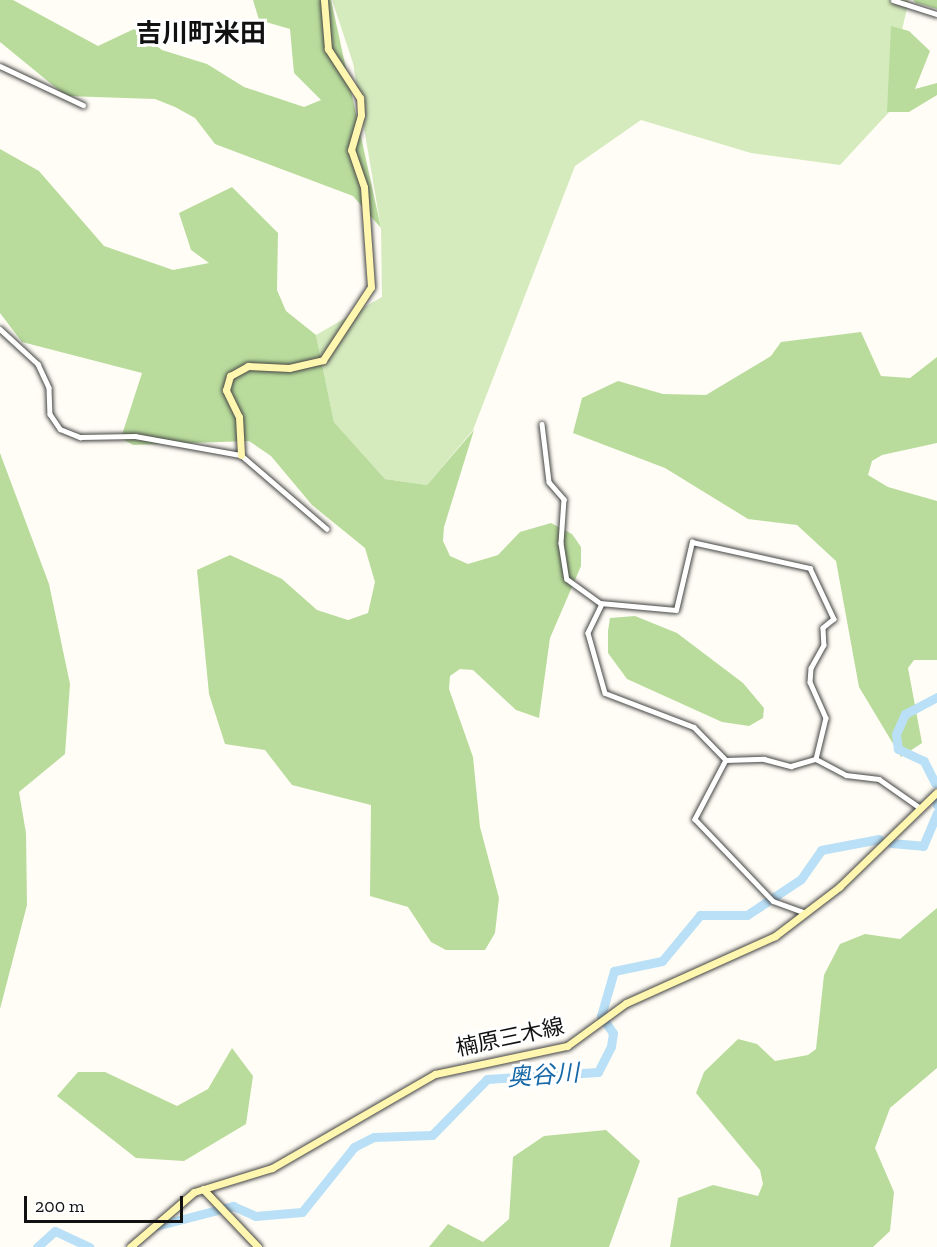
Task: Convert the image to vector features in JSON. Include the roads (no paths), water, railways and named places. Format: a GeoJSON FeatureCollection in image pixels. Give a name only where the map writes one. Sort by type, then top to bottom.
{"type":"FeatureCollection","features":[{"type":"Feature","properties":{"kind":"main road"},"geometry":{"type":"LineString","coordinates":[[241,455],[239,417],[226,390],[230,376],[248,366],[289,368],[323,360],[371,287],[364,187],[351,150],[362,115],[360,98],[328,49],[324,0]]}},
{"type":"Feature","properties":{"kind":"main road","name":"楠原三木線"},"geometry":{"type":"LineString","coordinates":[[130,1247],[173,1206],[204,1189],[272,1168],[444,1069],[567,1046],[638,997],[775,936],[808,913],[937,792]]}},
{"type":"Feature","properties":{"kind":"main road"},"geometry":{"type":"LineString","coordinates":[[204,1189],[258,1247]]}},
{"type":"Feature","properties":{"kind":"street"},"geometry":{"type":"LineString","coordinates":[[893,0],[937,14]]}},
{"type":"Feature","properties":{"kind":"street"},"geometry":{"type":"LineString","coordinates":[[0,66],[83,105]]}},
{"type":"Feature","properties":{"kind":"street"},"geometry":{"type":"LineString","coordinates":[[0,328],[38,364],[49,388],[50,414],[60,429],[80,437],[135,436],[241,455],[327,529]]}},
{"type":"Feature","properties":{"kind":"street"},"geometry":{"type":"LineString","coordinates":[[542,424],[549,482],[564,499],[561,543],[567,579],[602,604],[676,610],[692,542],[809,567],[834,619],[823,628],[824,645],[811,668],[810,682],[826,718],[816,759]]}},
{"type":"Feature","properties":{"kind":"street"},"geometry":{"type":"LineString","coordinates":[[602,604],[588,633],[605,693],[693,727],[726,760],[764,759],[791,766],[816,759],[846,775],[879,779],[919,807]]}},
{"type":"Feature","properties":{"kind":"street"},"geometry":{"type":"LineString","coordinates":[[726,760],[694,819],[773,902],[808,913]]}},
{"type":"Feature","properties":{"kind":"waterway","name":"奥谷川"},"geometry":{"type":"LineString","coordinates":[[935,783],[924,761],[898,749],[896,734],[905,714],[937,697]]}},
{"type":"Feature","properties":{"kind":"waterway","name":"奥谷川"},"geometry":{"type":"LineString","coordinates":[[936,801],[937,805]]}},
{"type":"Feature","properties":{"kind":"waterway","name":"奥谷川"},"geometry":{"type":"LineString","coordinates":[[891,843],[923,846],[937,813]]}},
{"type":"Feature","properties":{"kind":"waterway","name":"奥谷川"},"geometry":{"type":"LineString","coordinates":[[156,1226],[233,1206],[255,1216],[302,1212],[354,1147],[374,1137],[432,1135],[487,1079],[598,1072],[611,1046],[613,1033],[601,1016],[614,971],[662,961],[700,915],[747,915],[801,879],[821,850],[879,839]]}},
{"type":"Feature","properties":{"kind":"waterway","name":"奥谷川"},"geometry":{"type":"LineString","coordinates":[[37,1247],[55,1231],[89,1247]]}},
{"type":"Feature","properties":{"kind":"district","name":"吉川町米田"},"geometry":{"type":"Point","coordinates":[201,34]}}]}
